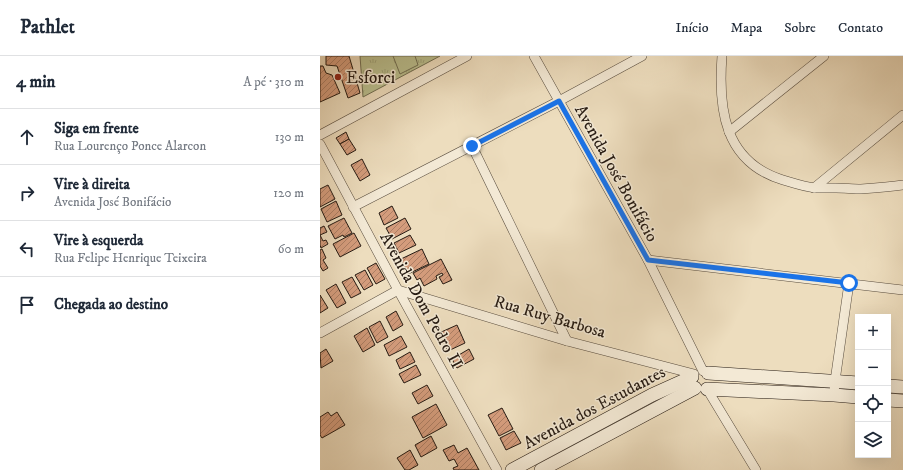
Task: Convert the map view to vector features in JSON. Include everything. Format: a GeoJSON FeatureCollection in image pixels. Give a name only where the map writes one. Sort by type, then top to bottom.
{"type":"FeatureCollection","features":[{"type":"Feature","properties":{"kind":"street"},"geometry":{"type":"LineString","coordinates":[[320,135],[467,56]]}},
{"type":"Feature","properties":{"kind":"street","name":"Avenida José Bonifácio"},"geometry":{"type":"LineString","coordinates":[[534,56],[648,260],[700,379],[756,470]]}},
{"type":"Feature","properties":{"kind":"street"},"geometry":{"type":"LineString","coordinates":[[353,207],[559,101],[642,56]]}},
{"type":"Feature","properties":{"kind":"street"},"geometry":{"type":"LineString","coordinates":[[722,56],[721,91],[725,120],[729,132],[744,157],[760,170],[773,177],[814,188],[860,188],[903,184]]}},
{"type":"Feature","properties":{"kind":"street"},"geometry":{"type":"LineString","coordinates":[[729,132],[824,56]]}},
{"type":"Feature","properties":{"kind":"street"},"geometry":{"type":"LineString","coordinates":[[814,188],[903,115]]}},
{"type":"Feature","properties":{"kind":"street","name":"Avenida Dom Pedro II"},"geometry":{"type":"LineString","coordinates":[[320,144],[497,470]]}},
{"type":"Feature","properties":{"kind":"street"},"geometry":{"type":"LineString","coordinates":[[472,146],[567,341]]}},
{"type":"Feature","properties":{"kind":"street"},"geometry":{"type":"LineString","coordinates":[[648,260],[903,290]]}},
{"type":"Feature","properties":{"kind":"street"},"geometry":{"type":"LineString","coordinates":[[834,395],[849,283]]}},
{"type":"Feature","properties":{"kind":"street"},"geometry":{"type":"LineString","coordinates":[[320,333],[398,290]]}},
{"type":"Feature","properties":{"kind":"street","name":"Rua Ruy Barbosa"},"geometry":{"type":"LineString","coordinates":[[398,290],[700,379],[855,397]]}},
{"type":"Feature","properties":{"kind":"street","name":"Rua Ruy Barbosa"},"geometry":{"type":"LineString","coordinates":[[700,379],[835,381],[855,383]]}},
{"type":"Feature","properties":{"kind":"street","name":"Avenida dos Estudantes"},"geometry":{"type":"LineString","coordinates":[[512,470],[652,395],[700,379]]}},
{"type":"Feature","properties":{"kind":"street","name":"Avenida dos Estudantes"},"geometry":{"type":"LineString","coordinates":[[541,470],[700,379]]}},
{"type":"Feature","properties":{"kind":"street"},"geometry":{"type":"LineString","coordinates":[[891,386],[903,388]]}},
{"type":"Feature","properties":{"kind":"street"},"geometry":{"type":"LineString","coordinates":[[891,400],[903,402]]}},
{"type":"Feature","properties":{"kind":"green space"},"geometry":{"type":"Polygon","coordinates":[[[360,56],[440,56],[363,97],[360,56]]]}},
{"type":"Feature","properties":{"kind":"green space"},"geometry":{"type":"Polygon","coordinates":[[[393,56],[415,56],[418,65],[400,74],[393,56]]]}},
{"type":"Feature","properties":{"kind":"building"},"geometry":{"type":"Polygon","coordinates":[[[326,56],[349,56],[360,93],[348,98],[337,66],[326,65],[326,56]]]}},
{"type":"Feature","properties":{"kind":"building"},"geometry":{"type":"Polygon","coordinates":[[[320,66],[323,66],[326,73],[332,75],[340,93],[320,102],[320,66]]]}},
{"type":"Feature","properties":{"kind":"building"},"geometry":{"type":"Polygon","coordinates":[[[346,132],[349,139],[340,144],[336,138],[346,132]]]}},
{"type":"Feature","properties":{"kind":"building"},"geometry":{"type":"Polygon","coordinates":[[[349,139],[356,150],[347,155],[340,144],[349,139]]]}},
{"type":"Feature","properties":{"kind":"building"},"geometry":{"type":"Polygon","coordinates":[[[362,159],[370,175],[360,181],[351,165],[362,159]]]}},
{"type":"Feature","properties":{"kind":"building"},"geometry":{"type":"Polygon","coordinates":[[[328,185],[335,199],[320,207],[320,189],[328,185]]]}},
{"type":"Feature","properties":{"kind":"building"},"geometry":{"type":"Polygon","coordinates":[[[336,201],[342,215],[327,222],[321,209],[336,201]]]}},
{"type":"Feature","properties":{"kind":"building"},"geometry":{"type":"Polygon","coordinates":[[[392,206],[398,218],[384,225],[379,213],[392,206]]]}},
{"type":"Feature","properties":{"kind":"building"},"geometry":{"type":"Polygon","coordinates":[[[344,218],[352,233],[335,239],[328,226],[344,218]]]}},
{"type":"Feature","properties":{"kind":"building"},"geometry":{"type":"Polygon","coordinates":[[[405,218],[411,229],[392,239],[386,228],[405,218]]]}},
{"type":"Feature","properties":{"kind":"building"},"geometry":{"type":"Polygon","coordinates":[[[324,226],[327,232],[320,235],[320,228],[324,226]]]}},
{"type":"Feature","properties":{"kind":"building"},"geometry":{"type":"Polygon","coordinates":[[[354,233],[361,246],[340,257],[333,244],[354,233]]]}},
{"type":"Feature","properties":{"kind":"building"},"geometry":{"type":"Polygon","coordinates":[[[320,235],[323,241],[326,240],[328,244],[321,248],[320,245],[320,235]]]}},
{"type":"Feature","properties":{"kind":"building"},"geometry":{"type":"Polygon","coordinates":[[[410,235],[416,245],[399,253],[394,243],[410,235]]]}},
{"type":"Feature","properties":{"kind":"building"},"geometry":{"type":"Polygon","coordinates":[[[322,249],[326,258],[323,260],[328,268],[323,271],[320,266],[320,250],[322,249]]]}},
{"type":"Feature","properties":{"kind":"building"},"geometry":{"type":"Polygon","coordinates":[[[422,249],[429,264],[408,274],[401,259],[422,249]]]}},
{"type":"Feature","properties":{"kind":"building"},"geometry":{"type":"Polygon","coordinates":[[[441,259],[452,280],[443,284],[439,277],[443,275],[442,273],[436,276],[437,279],[424,286],[420,278],[417,280],[413,273],[441,259]]]}},
{"type":"Feature","properties":{"kind":"building"},"geometry":{"type":"Polygon","coordinates":[[[376,263],[385,279],[376,284],[367,268],[376,263]]]}},
{"type":"Feature","properties":{"kind":"building"},"geometry":{"type":"Polygon","coordinates":[[[365,270],[373,285],[364,290],[355,275],[365,270]]]}},
{"type":"Feature","properties":{"kind":"building"},"geometry":{"type":"Polygon","coordinates":[[[352,277],[361,293],[351,298],[342,282],[352,277]]]}},
{"type":"Feature","properties":{"kind":"building"},"geometry":{"type":"Polygon","coordinates":[[[336,284],[346,303],[337,308],[326,290],[336,284]]]}},
{"type":"Feature","properties":{"kind":"building"},"geometry":{"type":"Polygon","coordinates":[[[320,295],[328,308],[320,313],[320,295]]]}},
{"type":"Feature","properties":{"kind":"building"},"geometry":{"type":"Polygon","coordinates":[[[396,311],[403,325],[393,331],[386,317],[396,311]]]}},
{"type":"Feature","properties":{"kind":"building"},"geometry":{"type":"Polygon","coordinates":[[[380,321],[388,337],[377,343],[369,327],[380,321]]]}},
{"type":"Feature","properties":{"kind":"building"},"geometry":{"type":"Polygon","coordinates":[[[457,325],[465,343],[448,351],[439,333],[457,325]]]}},
{"type":"Feature","properties":{"kind":"building"},"geometry":{"type":"Polygon","coordinates":[[[367,328],[375,345],[363,352],[354,336],[367,328]]]}},
{"type":"Feature","properties":{"kind":"building"},"geometry":{"type":"Polygon","coordinates":[[[401,336],[407,347],[389,356],[384,345],[401,336]]]}},
{"type":"Feature","properties":{"kind":"building"},"geometry":{"type":"Polygon","coordinates":[[[326,349],[333,361],[321,368],[320,353],[326,349]]]}},
{"type":"Feature","properties":{"kind":"building"},"geometry":{"type":"Polygon","coordinates":[[[469,349],[474,359],[457,368],[452,359],[469,349]]]}},
{"type":"Feature","properties":{"kind":"building"},"geometry":{"type":"Polygon","coordinates":[[[410,352],[415,362],[400,369],[396,360],[410,352]]]}},
{"type":"Feature","properties":{"kind":"building"},"geometry":{"type":"Polygon","coordinates":[[[416,365],[421,375],[404,383],[399,374],[416,365]]]}},
{"type":"Feature","properties":{"kind":"building"},"geometry":{"type":"Polygon","coordinates":[[[427,385],[433,396],[418,404],[412,393],[427,385]]]}},
{"type":"Feature","properties":{"kind":"building"},"geometry":{"type":"Polygon","coordinates":[[[436,404],[447,425],[423,438],[412,417],[436,404]]]}},
{"type":"Feature","properties":{"kind":"building"},"geometry":{"type":"Polygon","coordinates":[[[502,408],[513,429],[499,436],[488,415],[502,408]]]}},
{"type":"Feature","properties":{"kind":"building"},"geometry":{"type":"Polygon","coordinates":[[[328,412],[331,416],[337,412],[345,425],[322,438],[320,435],[320,417],[328,412]]]}},
{"type":"Feature","properties":{"kind":"building"},"geometry":{"type":"Polygon","coordinates":[[[514,431],[521,443],[506,450],[500,438],[514,431]]]}},
{"type":"Feature","properties":{"kind":"building"},"geometry":{"type":"Polygon","coordinates":[[[431,436],[437,448],[421,457],[415,445],[431,436]]]}},
{"type":"Feature","properties":{"kind":"building"},"geometry":{"type":"Polygon","coordinates":[[[454,445],[458,453],[467,448],[479,470],[454,470],[453,468],[458,466],[454,459],[449,461],[443,450],[454,445]]]}},
{"type":"Feature","properties":{"kind":"building"},"geometry":{"type":"Polygon","coordinates":[[[410,450],[418,465],[409,470],[405,470],[397,458],[410,450]]]}},
{"type":"Feature","properties":{"kind":"place","name":"Esforci"},"geometry":{"type":"Point","coordinates":[338,77]}},
{"type":"Feature","properties":{"kind":"route"},"geometry":{"type":"LineString","coordinates":[[472,146],[559,101],[648,260],[849,283]]}}]}
